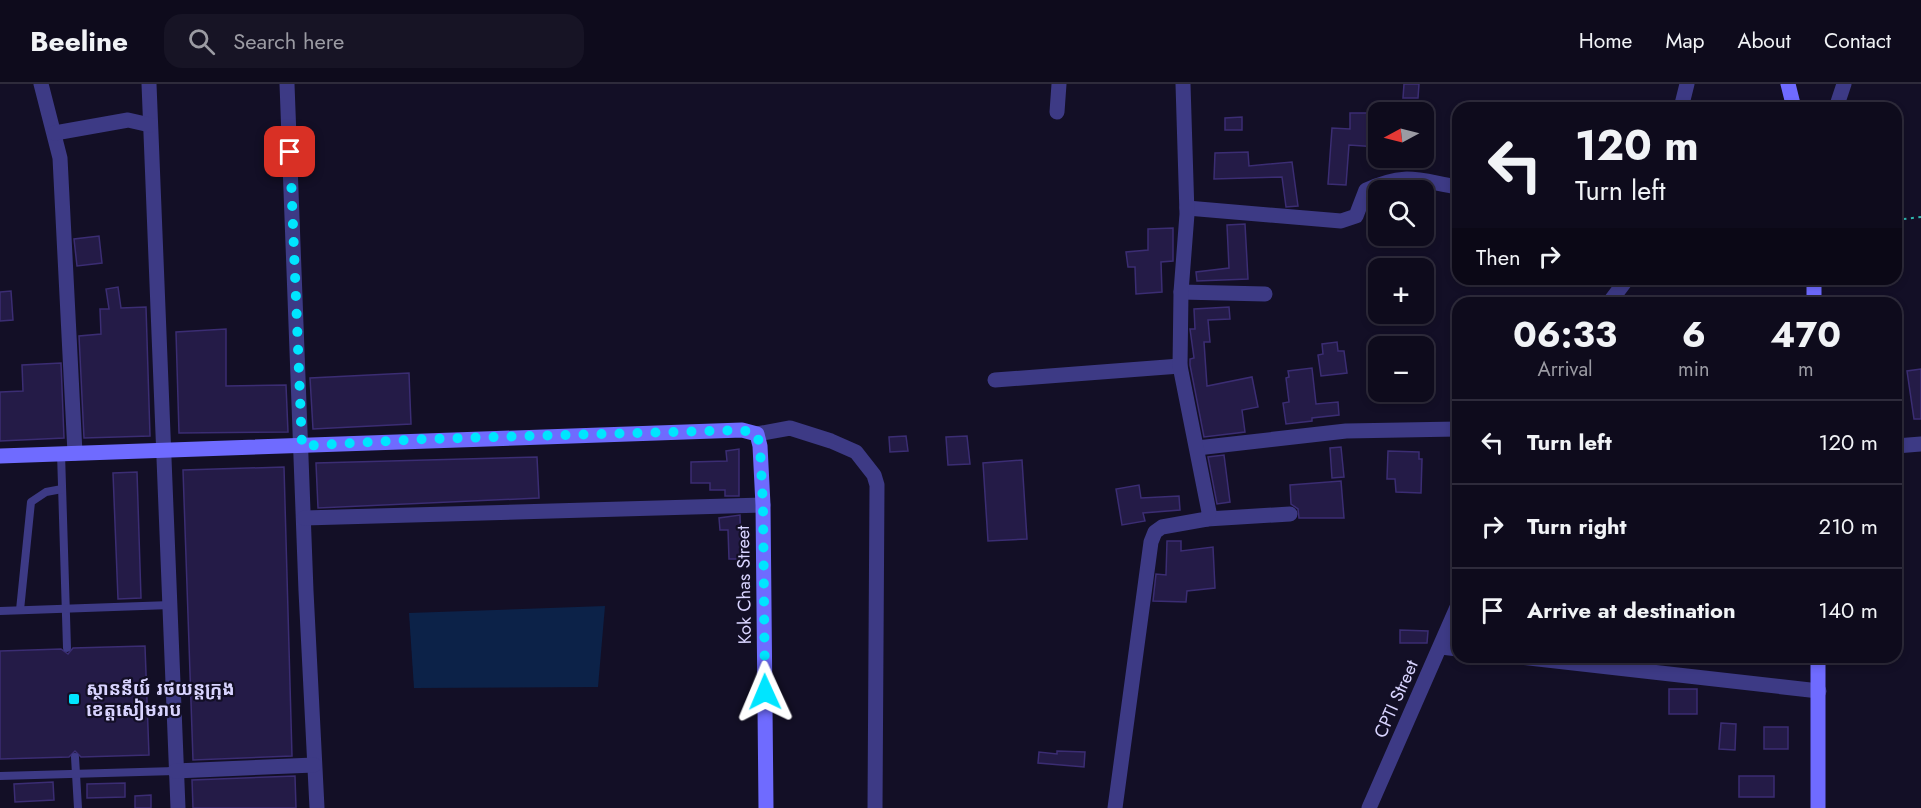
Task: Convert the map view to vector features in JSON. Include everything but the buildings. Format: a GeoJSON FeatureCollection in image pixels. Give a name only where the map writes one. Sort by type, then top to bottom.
{"type":"FeatureCollection","features":[{"type":"Feature","properties":{"kind":"street"},"geometry":{"type":"LineString","coordinates":[[41,84],[48,116],[56,133],[60,158],[68,453]]}},
{"type":"Feature","properties":{"kind":"street"},"geometry":{"type":"LineString","coordinates":[[149,84],[178,808]]}},
{"type":"Feature","properties":{"kind":"street"},"geometry":{"type":"LineString","coordinates":[[287,84],[317,808]]}},
{"type":"Feature","properties":{"kind":"street"},"geometry":{"type":"LineString","coordinates":[[1057,112],[1059,84]]}},
{"type":"Feature","properties":{"kind":"street"},"geometry":{"type":"LineString","coordinates":[[1183,84],[1187,208],[1181,292],[1180,366],[1209,508],[1207,519]]}},
{"type":"Feature","properties":{"kind":"street"},"geometry":{"type":"LineString","coordinates":[[1682,102],[1687,84]]}},
{"type":"Feature","properties":{"kind":"street"},"geometry":{"type":"LineString","coordinates":[[1788,84],[1792,102]]}},
{"type":"Feature","properties":{"kind":"street"},"geometry":{"type":"LineString","coordinates":[[1838,102],[1844,84]]}},
{"type":"Feature","properties":{"kind":"street"},"geometry":{"type":"LineString","coordinates":[[56,133],[128,120],[150,125]]}},
{"type":"Feature","properties":{"kind":"street"},"geometry":{"type":"LineString","coordinates":[[1187,208],[1341,221],[1356,216],[1366,190],[1389,179],[1405,177],[1452,186]]}},
{"type":"Feature","properties":{"kind":"street"},"geometry":{"type":"LineString","coordinates":[[1181,292],[1265,294]]}},
{"type":"Feature","properties":{"kind":"street"},"geometry":{"type":"LineString","coordinates":[[995,380],[1180,366]]}},
{"type":"Feature","properties":{"kind":"street"},"geometry":{"type":"LineString","coordinates":[[0,456],[719,430],[742,430],[757,434],[790,428],[831,441],[856,453],[874,475],[877,485],[875,808]]}},
{"type":"Feature","properties":{"kind":"street"},"geometry":{"type":"LineString","coordinates":[[1197,448],[1346,431],[1452,429]]}},
{"type":"Feature","properties":{"kind":"street","name":"Kok Chas Street"},"geometry":{"type":"LineString","coordinates":[[757,434],[760,447],[763,505],[766,808]]}},
{"type":"Feature","properties":{"kind":"street"},"geometry":{"type":"LineString","coordinates":[[1902,446],[1921,444]]}},
{"type":"Feature","properties":{"kind":"street"},"geometry":{"type":"LineString","coordinates":[[304,518],[763,505]]}},
{"type":"Feature","properties":{"kind":"street"},"geometry":{"type":"LineString","coordinates":[[1115,808],[1155,532],[1162,527],[1207,519],[1290,514]]}},
{"type":"Feature","properties":{"kind":"street","name":"CPTI Street"},"geometry":{"type":"LineString","coordinates":[[1369,808],[1452,619]]}},
{"type":"Feature","properties":{"kind":"street"},"geometry":{"type":"LineString","coordinates":[[1441,647],[1452,648]]}},
{"type":"Feature","properties":{"kind":"street"},"geometry":{"type":"LineString","coordinates":[[1573,663],[1819,691]]}},
{"type":"Feature","properties":{"kind":"street"},"geometry":{"type":"LineString","coordinates":[[1818,663],[1818,808]]}},
{"type":"Feature","properties":{"kind":"street"},"geometry":{"type":"LineString","coordinates":[[175,771],[314,765]]}},
{"type":"Feature","properties":{"kind":"lane"},"geometry":{"type":"LineString","coordinates":[[67,648],[62,489],[68,453]]}},
{"type":"Feature","properties":{"kind":"lane"},"geometry":{"type":"LineString","coordinates":[[20,610],[31,502],[46,492],[62,489]]}},
{"type":"Feature","properties":{"kind":"lane"},"geometry":{"type":"LineString","coordinates":[[0,611],[171,605]]}},
{"type":"Feature","properties":{"kind":"lane"},"geometry":{"type":"LineString","coordinates":[[75,757],[78,808]]}},
{"type":"Feature","properties":{"kind":"lane"},"geometry":{"type":"LineString","coordinates":[[0,776],[175,771]]}},
{"type":"Feature","properties":{"kind":"path"},"geometry":{"type":"LineString","coordinates":[[1902,219],[1921,217]]}},
{"type":"Feature","properties":{"kind":"water"},"geometry":{"type":"Polygon","coordinates":[[[605,606],[598,687],[414,688],[409,613],[605,606]]]}},
{"type":"Feature","properties":{"kind":"place","name":"ស្ថាននីយ៍ រថយន្តក្រុង ខេត្តសៀមរាប"},"geometry":{"type":"Point","coordinates":[74,699]}},
{"type":"Feature","properties":{"kind":"route"},"geometry":{"type":"LineString","coordinates":[[290,152],[302,446],[427,439],[742,430],[757,434],[760,447],[763,505],[765,692]]}}]}
